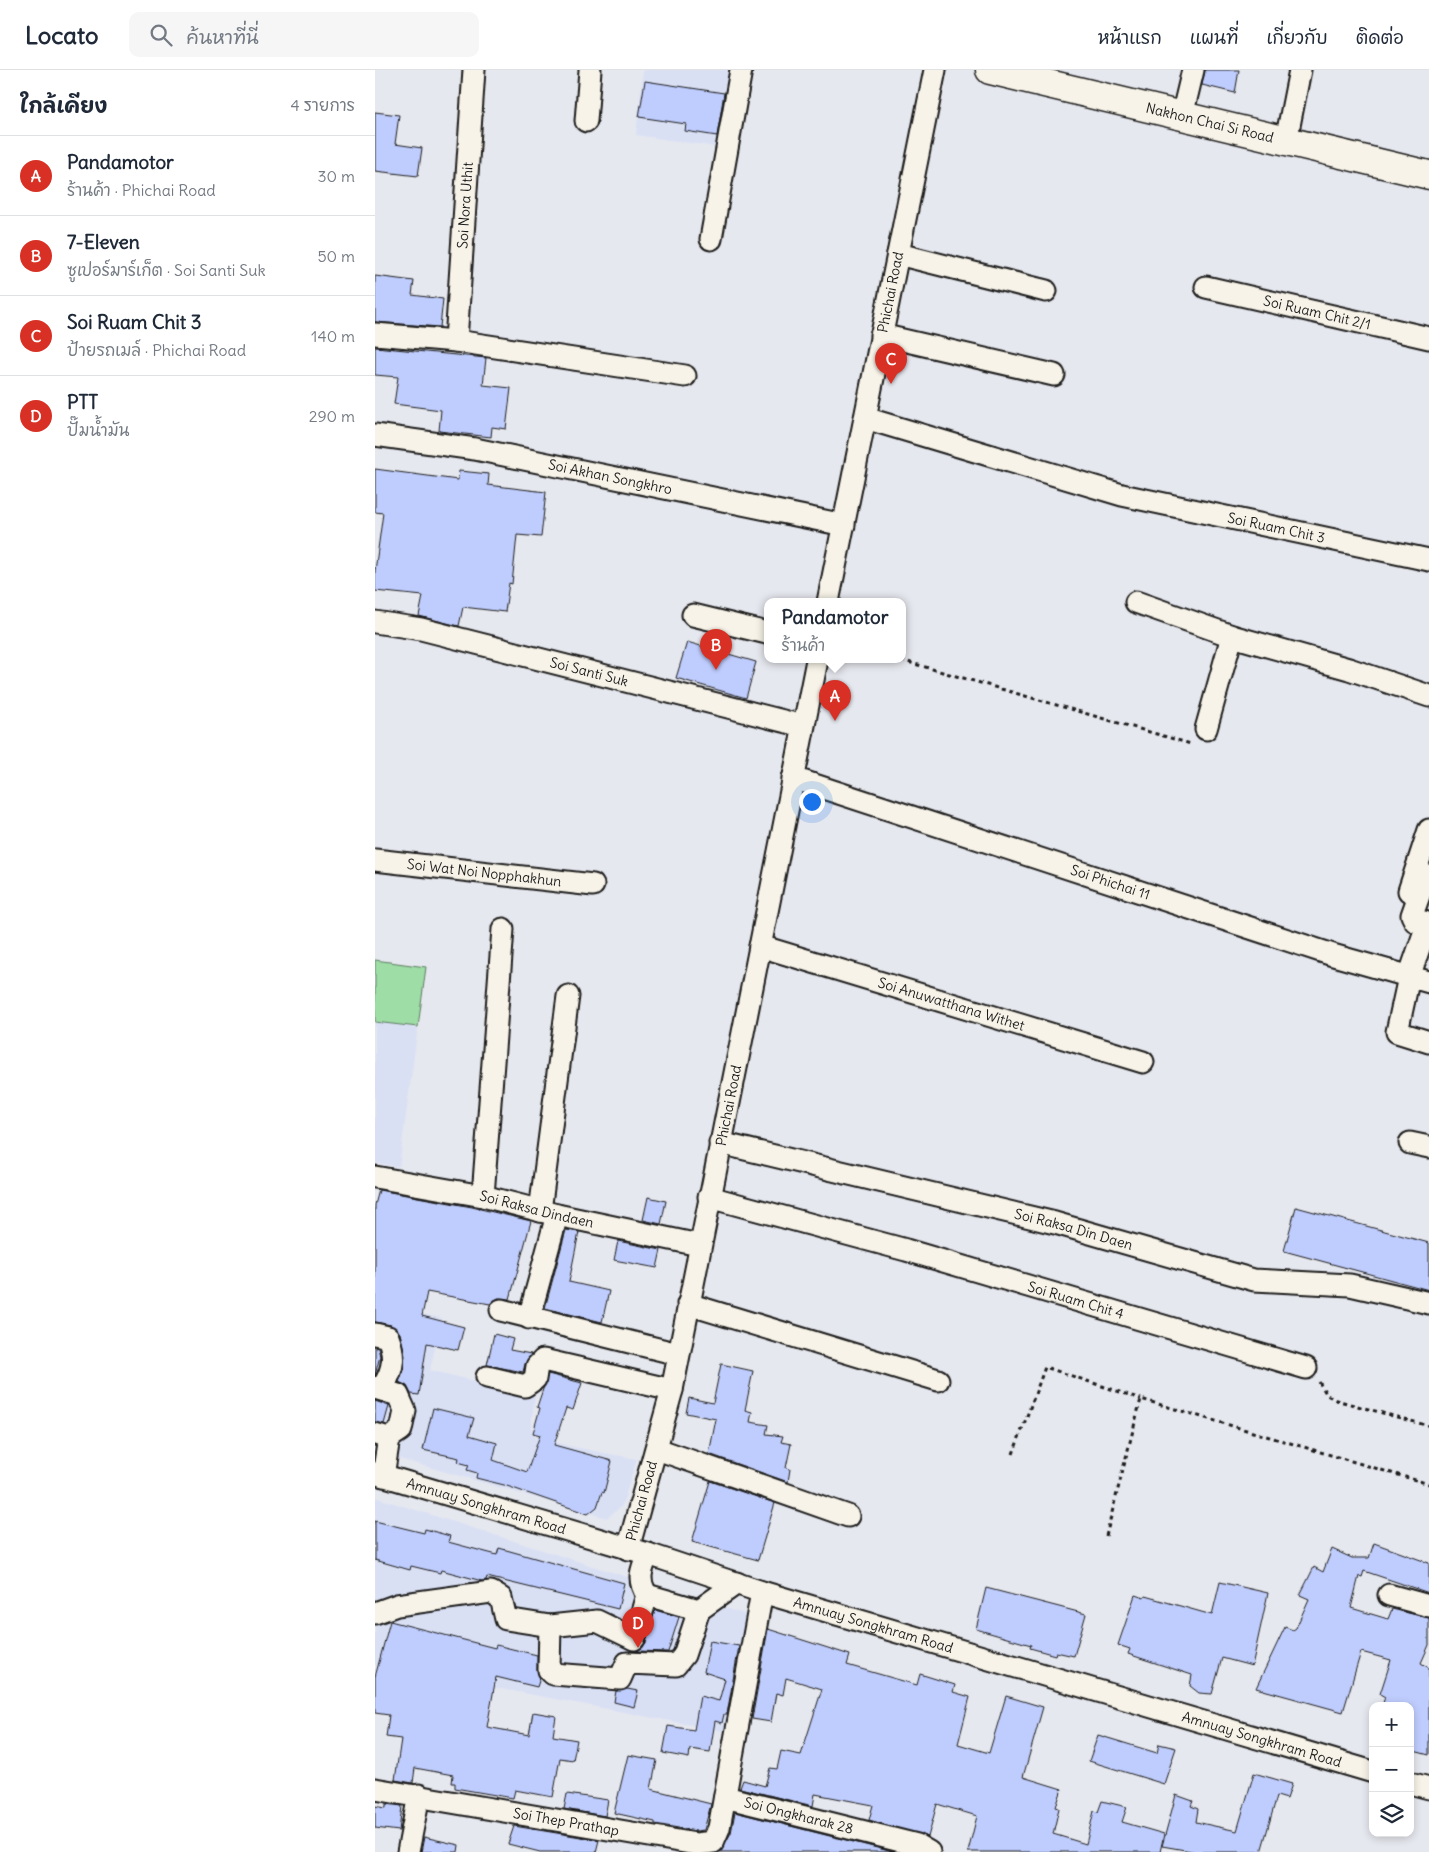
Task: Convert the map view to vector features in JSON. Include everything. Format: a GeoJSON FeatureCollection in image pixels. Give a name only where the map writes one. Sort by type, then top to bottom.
{"type":"FeatureCollection","features":[{"type":"Feature","properties":{"kind":"main road","name":"Nakhon Chai Si Road"},"geometry":{"type":"LineString","coordinates":[[990,70],[1429,175]]}},
{"type":"Feature","properties":{"kind":"street","name":"Soi Nora Uthit"},"geometry":{"type":"LineString","coordinates":[[456,341],[474,70]]}},
{"type":"Feature","properties":{"kind":"street"},"geometry":{"type":"LineString","coordinates":[[586,121],[590,70]]}},
{"type":"Feature","properties":{"kind":"street"},"geometry":{"type":"LineString","coordinates":[[711,239],[741,70]]}},
{"type":"Feature","properties":{"kind":"street","name":"Phichai Road"},"geometry":{"type":"LineString","coordinates":[[829,598],[935,70]]}},
{"type":"Feature","properties":{"kind":"street"},"geometry":{"type":"LineString","coordinates":[[1182,116],[1193,70]]}},
{"type":"Feature","properties":{"kind":"street"},"geometry":{"type":"LineString","coordinates":[[1286,141],[1300,70]]}},
{"type":"Feature","properties":{"kind":"street"},"geometry":{"type":"LineString","coordinates":[[898,254],[1046,291]]}},
{"type":"Feature","properties":{"kind":"street","name":"Soi Ruam Chit 2/1"},"geometry":{"type":"LineString","coordinates":[[1206,287],[1429,338]]}},
{"type":"Feature","properties":{"kind":"street"},"geometry":{"type":"LineString","coordinates":[[375,334],[456,341],[685,376]]}},
{"type":"Feature","properties":{"kind":"street"},"geometry":{"type":"LineString","coordinates":[[881,335],[1054,375]]}},
{"type":"Feature","properties":{"kind":"street","name":"Soi Ruam Chit 3"},"geometry":{"type":"LineString","coordinates":[[865,418],[1122,496],[1429,560]]}},
{"type":"Feature","properties":{"kind":"street","name":"Soi Akhan Songkhro"},"geometry":{"type":"LineString","coordinates":[[375,436],[475,449],[844,525]]}},
{"type":"Feature","properties":{"kind":"street"},"geometry":{"type":"LineString","coordinates":[[1136,602],[1232,636],[1349,669],[1429,696]]}},
{"type":"Feature","properties":{"kind":"street"},"geometry":{"type":"LineString","coordinates":[[693,615],[764,632]]}},
{"type":"Feature","properties":{"kind":"street","name":"Soi Santi Suk"},"geometry":{"type":"LineString","coordinates":[[375,622],[421,629],[803,726]]}},
{"type":"Feature","properties":{"kind":"street"},"geometry":{"type":"LineString","coordinates":[[1199,737],[1232,636]]}},
{"type":"Feature","properties":{"kind":"street","name":"Phichai Road"},"geometry":{"type":"LineString","coordinates":[[647,1595],[641,1587],[638,1552],[657,1449],[671,1390],[816,663]]}},
{"type":"Feature","properties":{"kind":"street","name":"Soi Phichai 11"},"geometry":{"type":"LineString","coordinates":[[793,778],[1333,955],[1419,979]]}},
{"type":"Feature","properties":{"kind":"street"},"geometry":{"type":"LineString","coordinates":[[1415,905],[1409,891],[1429,830]]}},
{"type":"Feature","properties":{"kind":"street","name":"Soi Wat Noi Nopphakhun"},"geometry":{"type":"LineString","coordinates":[[375,860],[593,884]]}},
{"type":"Feature","properties":{"kind":"street"},"geometry":{"type":"LineString","coordinates":[[1429,875],[1426,876],[1415,905],[1413,917],[1415,920],[1424,922],[1426,928],[1419,979],[1397,1032],[1429,1042]]}},
{"type":"Feature","properties":{"kind":"street"},"geometry":{"type":"LineString","coordinates":[[483,1196],[503,928]]}},
{"type":"Feature","properties":{"kind":"street","name":"Soi Anuwatthana Withet"},"geometry":{"type":"LineString","coordinates":[[760,946],[1143,1062]]}},
{"type":"Feature","properties":{"kind":"street"},"geometry":{"type":"LineString","coordinates":[[529,1318],[549,1213],[568,996]]}},
{"type":"Feature","properties":{"kind":"street","name":"Soi Raksa Din Daen"},"geometry":{"type":"LineString","coordinates":[[720,1143],[1055,1224],[1254,1280],[1350,1285],[1429,1303]]}},
{"type":"Feature","properties":{"kind":"street","name":"Soi Raksa Dindaen"},"geometry":{"type":"LineString","coordinates":[[375,1177],[483,1196],[549,1213],[699,1244]]}},
{"type":"Feature","properties":{"kind":"street","name":"Soi Ruam Chit 4"},"geometry":{"type":"LineString","coordinates":[[709,1197],[916,1253],[1306,1368]]}},
{"type":"Feature","properties":{"kind":"street"},"geometry":{"type":"LineString","coordinates":[[688,1304],[939,1380]]}},
{"type":"Feature","properties":{"kind":"street"},"geometry":{"type":"LineString","coordinates":[[501,1310],[678,1354]]}},
{"type":"Feature","properties":{"kind":"street"},"geometry":{"type":"LineString","coordinates":[[375,1334],[388,1337],[394,1352],[392,1372],[384,1385],[375,1388]]}},
{"type":"Feature","properties":{"kind":"street"},"geometry":{"type":"LineString","coordinates":[[487,1377],[525,1386],[535,1379],[537,1366],[543,1360],[671,1390]]}},
{"type":"Feature","properties":{"kind":"street"},"geometry":{"type":"LineString","coordinates":[[375,1388],[399,1395],[405,1411],[401,1430],[382,1436],[379,1474]]}},
{"type":"Feature","properties":{"kind":"street"},"geometry":{"type":"LineString","coordinates":[[657,1449],[848,1516]]}},
{"type":"Feature","properties":{"kind":"street","name":"Amnuay Songkhram Road"},"geometry":{"type":"LineString","coordinates":[[379,1474],[638,1552],[762,1592],[1369,1771]]}},
{"type":"Feature","properties":{"kind":"street"},"geometry":{"type":"LineString","coordinates":[[627,1663],[676,1665],[683,1654],[699,1610],[737,1583]]}},
{"type":"Feature","properties":{"kind":"street"},"geometry":{"type":"LineString","coordinates":[[375,1613],[397,1605],[491,1592],[501,1598],[506,1619],[550,1626],[597,1621],[634,1639]]}},
{"type":"Feature","properties":{"kind":"street","name":"Soi Thep Prathap"},"geometry":{"type":"LineString","coordinates":[[375,1789],[419,1795],[696,1844],[713,1842],[719,1828],[762,1592]]}},
{"type":"Feature","properties":{"kind":"street"},"geometry":{"type":"LineString","coordinates":[[550,1626],[549,1670],[553,1674],[620,1679],[627,1663],[647,1595],[699,1610]]}},
{"type":"Feature","properties":{"kind":"street"},"geometry":{"type":"LineString","coordinates":[[1389,1595],[1429,1606]]}},
{"type":"Feature","properties":{"kind":"street"},"geometry":{"type":"LineString","coordinates":[[1414,1784],[1429,1788]]}},
{"type":"Feature","properties":{"kind":"street"},"geometry":{"type":"LineString","coordinates":[[408,1852],[419,1795]]}},
{"type":"Feature","properties":{"kind":"street","name":"Soi Ongkharak 28"},"geometry":{"type":"LineString","coordinates":[[725,1797],[917,1845],[929,1852]]}},
{"type":"Feature","properties":{"kind":"path"},"geometry":{"type":"LineString","coordinates":[[906,661],[1199,737]]}},
{"type":"Feature","properties":{"kind":"path"},"geometry":{"type":"LineString","coordinates":[[1013,1454],[1045,1367],[1141,1399],[1429,1484]]}},
{"type":"Feature","properties":{"kind":"path"},"geometry":{"type":"LineString","coordinates":[[1306,1368],[1327,1395],[1337,1400],[1429,1426]]}},
{"type":"Feature","properties":{"kind":"path"},"geometry":{"type":"LineString","coordinates":[[1106,1536],[1141,1399]]}},
{"type":"Feature","properties":{"kind":"shaded area"},"geometry":{"type":"Polygon","coordinates":[[[643,70],[750,70],[736,150],[636,135],[643,70]]]}},
{"type":"Feature","properties":{"kind":"shaded area"},"geometry":{"type":"Polygon","coordinates":[[[375,1022],[418,1027],[399,1167],[375,1163],[375,1022]]]}},
{"type":"Feature","properties":{"kind":"shaded area"},"geometry":{"type":"Polygon","coordinates":[[[375,1305],[442,1318],[430,1370],[535,1396],[531,1427],[536,1437],[574,1447],[637,1459],[622,1506],[607,1518],[375,1452],[375,1305]]]}},
{"type":"Feature","properties":{"kind":"shaded area"},"geometry":{"type":"Polygon","coordinates":[[[375,1497],[763,1620],[733,1733],[375,1665],[375,1497]]]}},
{"type":"Feature","properties":{"kind":"green space"},"geometry":{"type":"Polygon","coordinates":[[[375,960],[426,967],[418,1027],[375,1022],[375,960]]]}},
{"type":"Feature","properties":{"kind":"building"},"geometry":{"type":"Polygon","coordinates":[[[1205,70],[1239,70],[1235,93],[1202,85],[1205,70]]]}},
{"type":"Feature","properties":{"kind":"building"},"geometry":{"type":"Polygon","coordinates":[[[645,81],[724,93],[717,136],[685,131],[686,124],[639,117],[645,81]]]}},
{"type":"Feature","properties":{"kind":"building"},"geometry":{"type":"Polygon","coordinates":[[[375,112],[399,115],[395,144],[422,148],[418,176],[375,171],[375,112]]]}},
{"type":"Feature","properties":{"kind":"building"},"geometry":{"type":"Polygon","coordinates":[[[375,276],[414,281],[412,295],[443,299],[440,327],[375,322],[375,276]]]}},
{"type":"Feature","properties":{"kind":"building"},"geometry":{"type":"Polygon","coordinates":[[[375,347],[486,358],[483,385],[511,388],[506,429],[492,427],[491,437],[439,431],[441,410],[394,404],[398,377],[375,375],[375,347]]]}},
{"type":"Feature","properties":{"kind":"building"},"geometry":{"type":"Polygon","coordinates":[[[375,469],[458,480],[459,471],[489,474],[488,485],[546,492],[541,537],[517,535],[512,584],[509,583],[505,612],[463,607],[459,626],[419,616],[423,596],[375,591],[375,571],[383,513],[375,512],[375,469]]]}},
{"type":"Feature","properties":{"kind":"building"},"geometry":{"type":"Polygon","coordinates":[[[687,642],[756,662],[746,698],[676,678],[687,642]]]}},
{"type":"Feature","properties":{"kind":"building"},"geometry":{"type":"Polygon","coordinates":[[[379,1190],[472,1207],[531,1221],[510,1299],[498,1298],[490,1304],[427,1292],[422,1316],[464,1327],[458,1350],[427,1343],[419,1395],[411,1394],[407,1386],[399,1382],[405,1356],[400,1333],[391,1325],[375,1322],[375,1205],[379,1190]]]}},
{"type":"Feature","properties":{"kind":"building"},"geometry":{"type":"Polygon","coordinates":[[[648,1197],[666,1201],[661,1224],[643,1220],[648,1197]]]}},
{"type":"Feature","properties":{"kind":"building"},"geometry":{"type":"Polygon","coordinates":[[[1296,1207],[1429,1243],[1429,1290],[1284,1251],[1296,1207]]]}},
{"type":"Feature","properties":{"kind":"building"},"geometry":{"type":"Polygon","coordinates":[[[566,1230],[579,1232],[569,1282],[609,1291],[602,1322],[545,1308],[566,1230]]]}},
{"type":"Feature","properties":{"kind":"building"},"geometry":{"type":"Polygon","coordinates":[[[618,1241],[661,1250],[657,1268],[614,1260],[618,1241]]]}},
{"type":"Feature","properties":{"kind":"building"},"geometry":{"type":"Polygon","coordinates":[[[494,1334],[513,1339],[510,1350],[531,1354],[523,1372],[487,1365],[494,1334]]]}},
{"type":"Feature","properties":{"kind":"building"},"geometry":{"type":"Polygon","coordinates":[[[375,1347],[378,1348],[380,1356],[375,1375],[375,1347]]]}},
{"type":"Feature","properties":{"kind":"building"},"geometry":{"type":"Polygon","coordinates":[[[721,1364],[753,1371],[745,1410],[752,1412],[750,1422],[768,1425],[766,1434],[783,1436],[781,1442],[791,1444],[786,1468],[790,1469],[788,1482],[709,1454],[716,1419],[686,1413],[689,1398],[713,1403],[721,1364]]]}},
{"type":"Feature","properties":{"kind":"building"},"geometry":{"type":"Polygon","coordinates":[[[548,1374],[582,1383],[573,1410],[566,1408],[554,1445],[612,1461],[604,1493],[602,1492],[597,1507],[588,1514],[504,1485],[476,1478],[477,1473],[467,1470],[469,1465],[458,1462],[459,1458],[423,1450],[433,1408],[474,1418],[469,1435],[497,1443],[493,1460],[527,1472],[540,1435],[533,1433],[540,1408],[537,1407],[548,1374]]]}},
{"type":"Feature","properties":{"kind":"building"},"geometry":{"type":"Polygon","coordinates":[[[375,1401],[389,1406],[384,1424],[375,1422],[375,1401]]]}},
{"type":"Feature","properties":{"kind":"building"},"geometry":{"type":"Polygon","coordinates":[[[710,1481],[775,1503],[758,1560],[692,1542],[710,1481]]]}},
{"type":"Feature","properties":{"kind":"building"},"geometry":{"type":"Polygon","coordinates":[[[375,1521],[424,1533],[425,1529],[450,1536],[448,1542],[497,1555],[499,1548],[624,1583],[618,1609],[487,1577],[486,1580],[482,1581],[441,1570],[440,1573],[411,1566],[410,1570],[375,1560],[375,1521]]]}},
{"type":"Feature","properties":{"kind":"building"},"geometry":{"type":"Polygon","coordinates":[[[1374,1543],[1429,1563],[1429,1593],[1364,1571],[1362,1577],[1359,1576],[1351,1608],[1388,1619],[1392,1609],[1429,1618],[1429,1645],[1421,1663],[1429,1668],[1429,1755],[1414,1751],[1414,1702],[1383,1702],[1385,1697],[1380,1694],[1391,1660],[1361,1652],[1343,1712],[1256,1688],[1285,1627],[1293,1630],[1296,1628],[1309,1599],[1300,1595],[1314,1567],[1323,1572],[1332,1549],[1352,1558],[1369,1558],[1374,1543]]]}},
{"type":"Feature","properties":{"kind":"building"},"geometry":{"type":"Polygon","coordinates":[[[1220,1582],[1268,1593],[1252,1666],[1222,1658],[1212,1694],[1199,1693],[1190,1686],[1192,1675],[1128,1654],[1130,1649],[1118,1645],[1135,1595],[1144,1598],[1145,1596],[1212,1615],[1220,1582]]]}},
{"type":"Feature","properties":{"kind":"building"},"geometry":{"type":"Polygon","coordinates":[[[986,1588],[1086,1614],[1074,1656],[1056,1652],[1055,1655],[1030,1648],[1031,1645],[976,1629],[986,1588]]]}},
{"type":"Feature","properties":{"kind":"building"},"geometry":{"type":"Polygon","coordinates":[[[655,1610],[679,1617],[668,1652],[638,1651],[646,1643],[655,1610]]]}},
{"type":"Feature","properties":{"kind":"building"},"geometry":{"type":"Polygon","coordinates":[[[390,1621],[495,1648],[496,1645],[537,1655],[537,1670],[540,1678],[537,1687],[496,1677],[487,1727],[529,1735],[533,1712],[556,1716],[553,1736],[577,1740],[573,1760],[560,1758],[553,1797],[515,1790],[513,1798],[455,1788],[455,1783],[452,1783],[453,1775],[415,1768],[413,1783],[395,1780],[401,1739],[386,1737],[389,1715],[375,1713],[375,1677],[390,1621]]]}},
{"type":"Feature","properties":{"kind":"building"},"geometry":{"type":"Polygon","coordinates":[[[768,1629],[850,1655],[847,1665],[917,1685],[920,1674],[955,1685],[953,1692],[970,1697],[958,1744],[989,1753],[1006,1696],[1043,1707],[1023,1777],[1062,1789],[1056,1807],[1059,1808],[1053,1834],[1086,1844],[1094,1811],[1098,1812],[1102,1801],[1127,1807],[1122,1822],[1164,1834],[1160,1852],[968,1852],[977,1816],[937,1804],[928,1837],[869,1820],[873,1805],[815,1794],[813,1806],[740,1788],[743,1780],[765,1786],[770,1768],[777,1769],[781,1751],[801,1755],[822,1689],[786,1678],[783,1695],[776,1693],[771,1722],[752,1719],[768,1629]]]}},
{"type":"Feature","properties":{"kind":"building"},"geometry":{"type":"Polygon","coordinates":[[[710,1641],[739,1646],[727,1714],[724,1714],[722,1723],[715,1721],[710,1752],[690,1749],[689,1758],[663,1753],[668,1726],[694,1730],[700,1696],[719,1701],[725,1679],[704,1672],[710,1641]]]}},
{"type":"Feature","properties":{"kind":"building"},"geometry":{"type":"Polygon","coordinates":[[[627,1689],[638,1691],[634,1707],[614,1702],[616,1691],[627,1689]]]}},
{"type":"Feature","properties":{"kind":"building"},"geometry":{"type":"Polygon","coordinates":[[[1098,1735],[1157,1753],[1159,1744],[1176,1748],[1164,1784],[1089,1761],[1098,1735]]]}},
{"type":"Feature","properties":{"kind":"building"},"geometry":{"type":"Polygon","coordinates":[[[628,1755],[657,1760],[651,1789],[711,1804],[704,1830],[696,1831],[655,1824],[655,1822],[614,1813],[628,1755]]]}},
{"type":"Feature","properties":{"kind":"building"},"geometry":{"type":"Polygon","coordinates":[[[1254,1773],[1292,1784],[1287,1799],[1277,1796],[1261,1852],[1197,1852],[1162,1846],[1176,1795],[1193,1801],[1191,1806],[1198,1809],[1196,1822],[1237,1831],[1254,1773]]]}},
{"type":"Feature","properties":{"kind":"building"},"geometry":{"type":"Polygon","coordinates":[[[567,1794],[608,1800],[605,1816],[564,1809],[567,1794]]]}},
{"type":"Feature","properties":{"kind":"building"},"geometry":{"type":"Polygon","coordinates":[[[386,1804],[402,1806],[399,1831],[375,1828],[375,1806],[386,1808],[386,1804]]]}},
{"type":"Feature","properties":{"kind":"building"},"geometry":{"type":"Polygon","coordinates":[[[735,1812],[893,1852],[720,1852],[731,1833],[735,1812]]]}},
{"type":"Feature","properties":{"kind":"building"},"geometry":{"type":"Polygon","coordinates":[[[514,1826],[599,1840],[596,1852],[540,1852],[508,1844],[514,1826]]]}},
{"type":"Feature","properties":{"kind":"building"},"geometry":{"type":"Polygon","coordinates":[[[424,1837],[459,1845],[458,1852],[421,1852],[424,1837]]]}},
{"type":"Feature","properties":{"kind":"place","name":"Soi Ruam Chit 3"},"geometry":{"type":"Point","coordinates":[891,384]}},
{"type":"Feature","properties":{"kind":"place","name":"7-Eleven"},"geometry":{"type":"Point","coordinates":[716,670]}},
{"type":"Feature","properties":{"kind":"place","name":"Pandamotor"},"geometry":{"type":"Point","coordinates":[835,721]}},
{"type":"Feature","properties":{"kind":"place","name":"PTT"},"geometry":{"type":"Point","coordinates":[638,1648]}}]}
